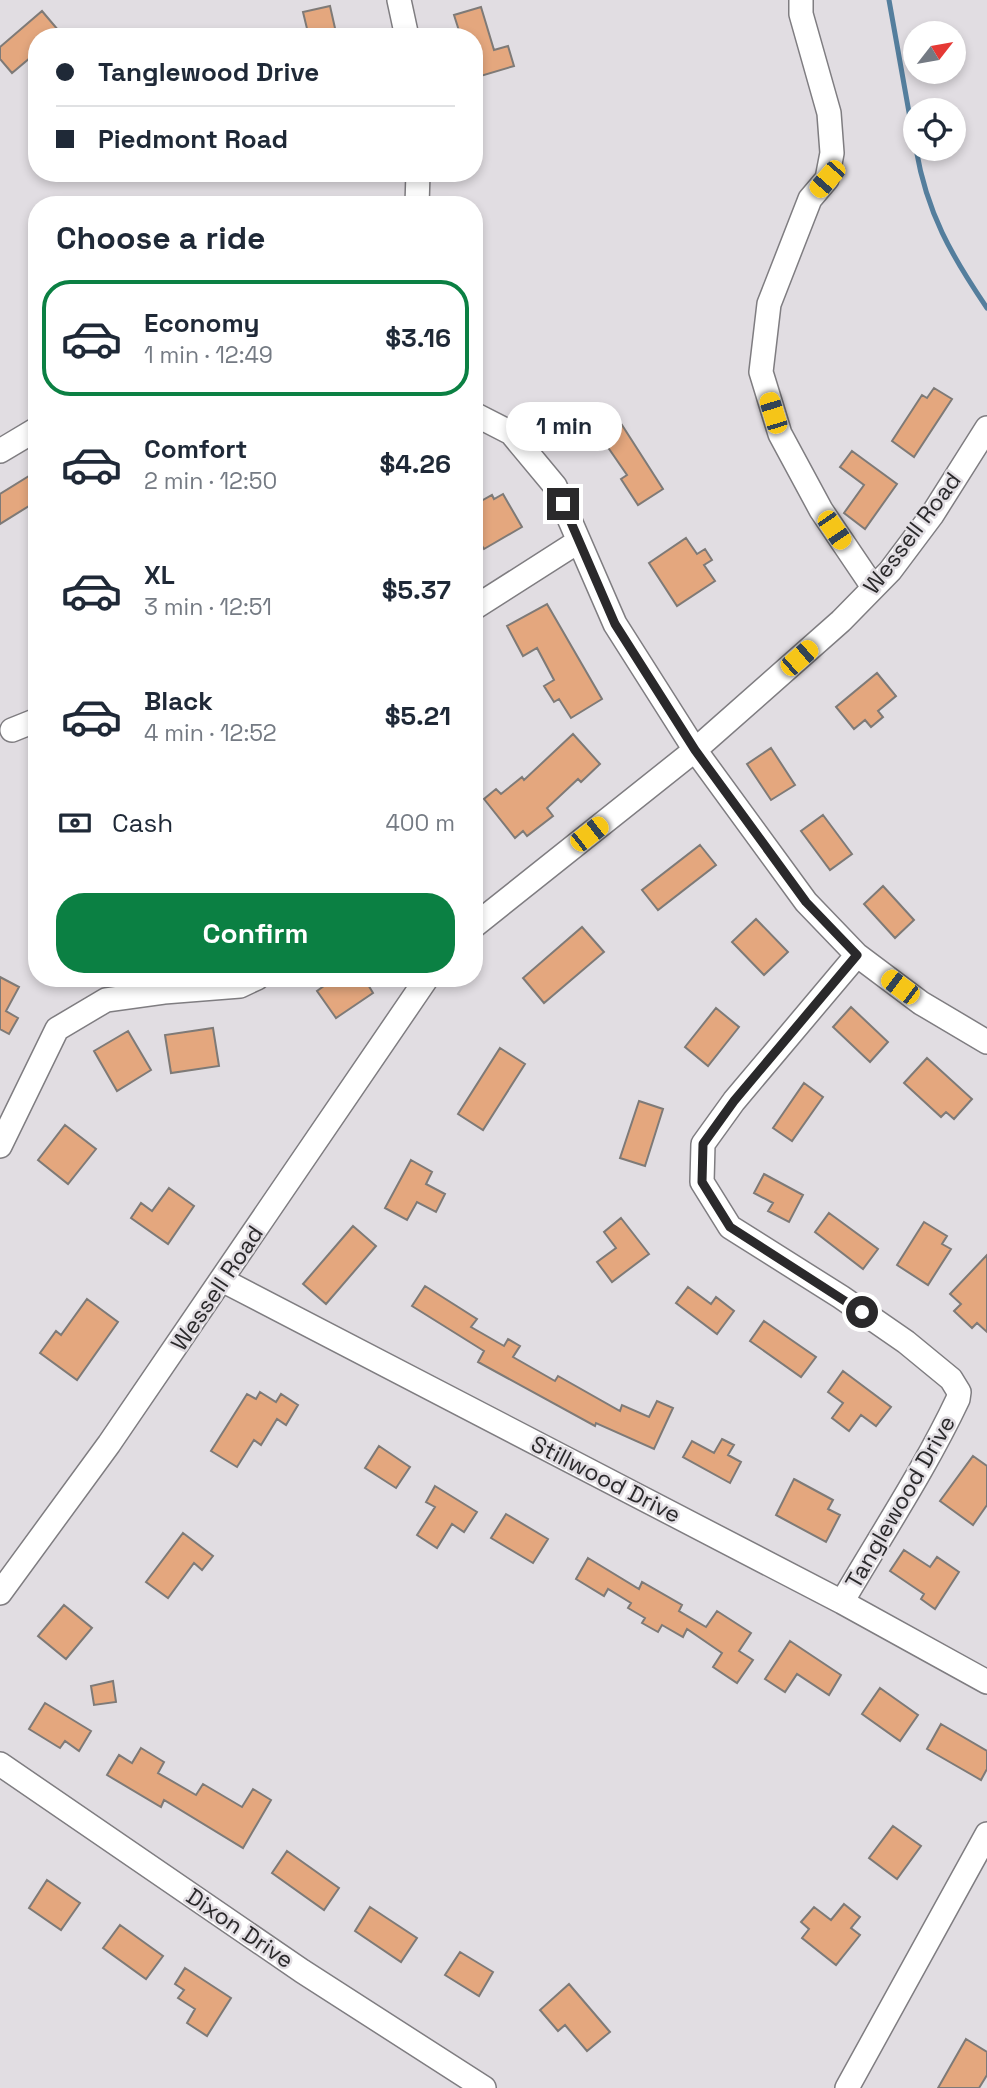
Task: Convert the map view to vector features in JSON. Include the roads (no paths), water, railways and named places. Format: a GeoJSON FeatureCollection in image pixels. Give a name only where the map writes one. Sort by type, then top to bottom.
{"type":"FeatureCollection","features":[{"type":"Feature","properties":{"kind":"street"},"geometry":{"type":"LineString","coordinates":[[399,0],[405,28]]}},
{"type":"Feature","properties":{"kind":"street"},"geometry":{"type":"LineString","coordinates":[[801,0],[801,13],[830,113],[832,153],[827,179],[810,199],[769,304],[761,372],[786,445],[821,510],[873,587]]}},
{"type":"Feature","properties":{"kind":"street"},"geometry":{"type":"LineString","coordinates":[[483,419],[511,433],[535,458],[555,486],[615,624],[695,750],[806,902],[857,955],[921,1003],[987,1042]]}},
{"type":"Feature","properties":{"kind":"street","name":"Wessell Road"},"geometry":{"type":"LineString","coordinates":[[483,919],[695,750],[841,621],[890,571],[932,515],[987,428]]}},
{"type":"Feature","properties":{"kind":"street"},"geometry":{"type":"LineString","coordinates":[[0,451],[28,434]]}},
{"type":"Feature","properties":{"kind":"street"},"geometry":{"type":"LineString","coordinates":[[483,602],[579,541]]}},
{"type":"Feature","properties":{"kind":"street"},"geometry":{"type":"LineString","coordinates":[[12,730],[28,724]]}},
{"type":"Feature","properties":{"kind":"street","name":"Tanglewood Drive"},"geometry":{"type":"LineString","coordinates":[[842,1602],[913,1479],[935,1447],[959,1392],[951,1379],[906,1342],[841,1297],[730,1227],[702,1182],[703,1144],[734,1101],[857,955]]}},
{"type":"Feature","properties":{"kind":"street"},"geometry":{"type":"LineString","coordinates":[[0,1146],[57,1029],[106,1000],[227,987]]}},
{"type":"Feature","properties":{"kind":"street","name":"Wessell Road"},"geometry":{"type":"LineString","coordinates":[[0,1593],[109,1444],[421,987]]}},
{"type":"Feature","properties":{"kind":"street","name":"Stillwood Drive"},"geometry":{"type":"LineString","coordinates":[[222,1280],[842,1602],[987,1682]]}},
{"type":"Feature","properties":{"kind":"street","name":"Dixon Drive"},"geometry":{"type":"LineString","coordinates":[[0,1765],[302,1970],[484,2088]]}},
{"type":"Feature","properties":{"kind":"street"},"geometry":{"type":"LineString","coordinates":[[847,2088],[986,1840]]}},
{"type":"Feature","properties":{"kind":"waterway"},"geometry":{"type":"LineString","coordinates":[[889,0],[906,98]]}},
{"type":"Feature","properties":{"kind":"waterway"},"geometry":{"type":"LineString","coordinates":[[919,161],[942,233],[987,308]]}}]}
